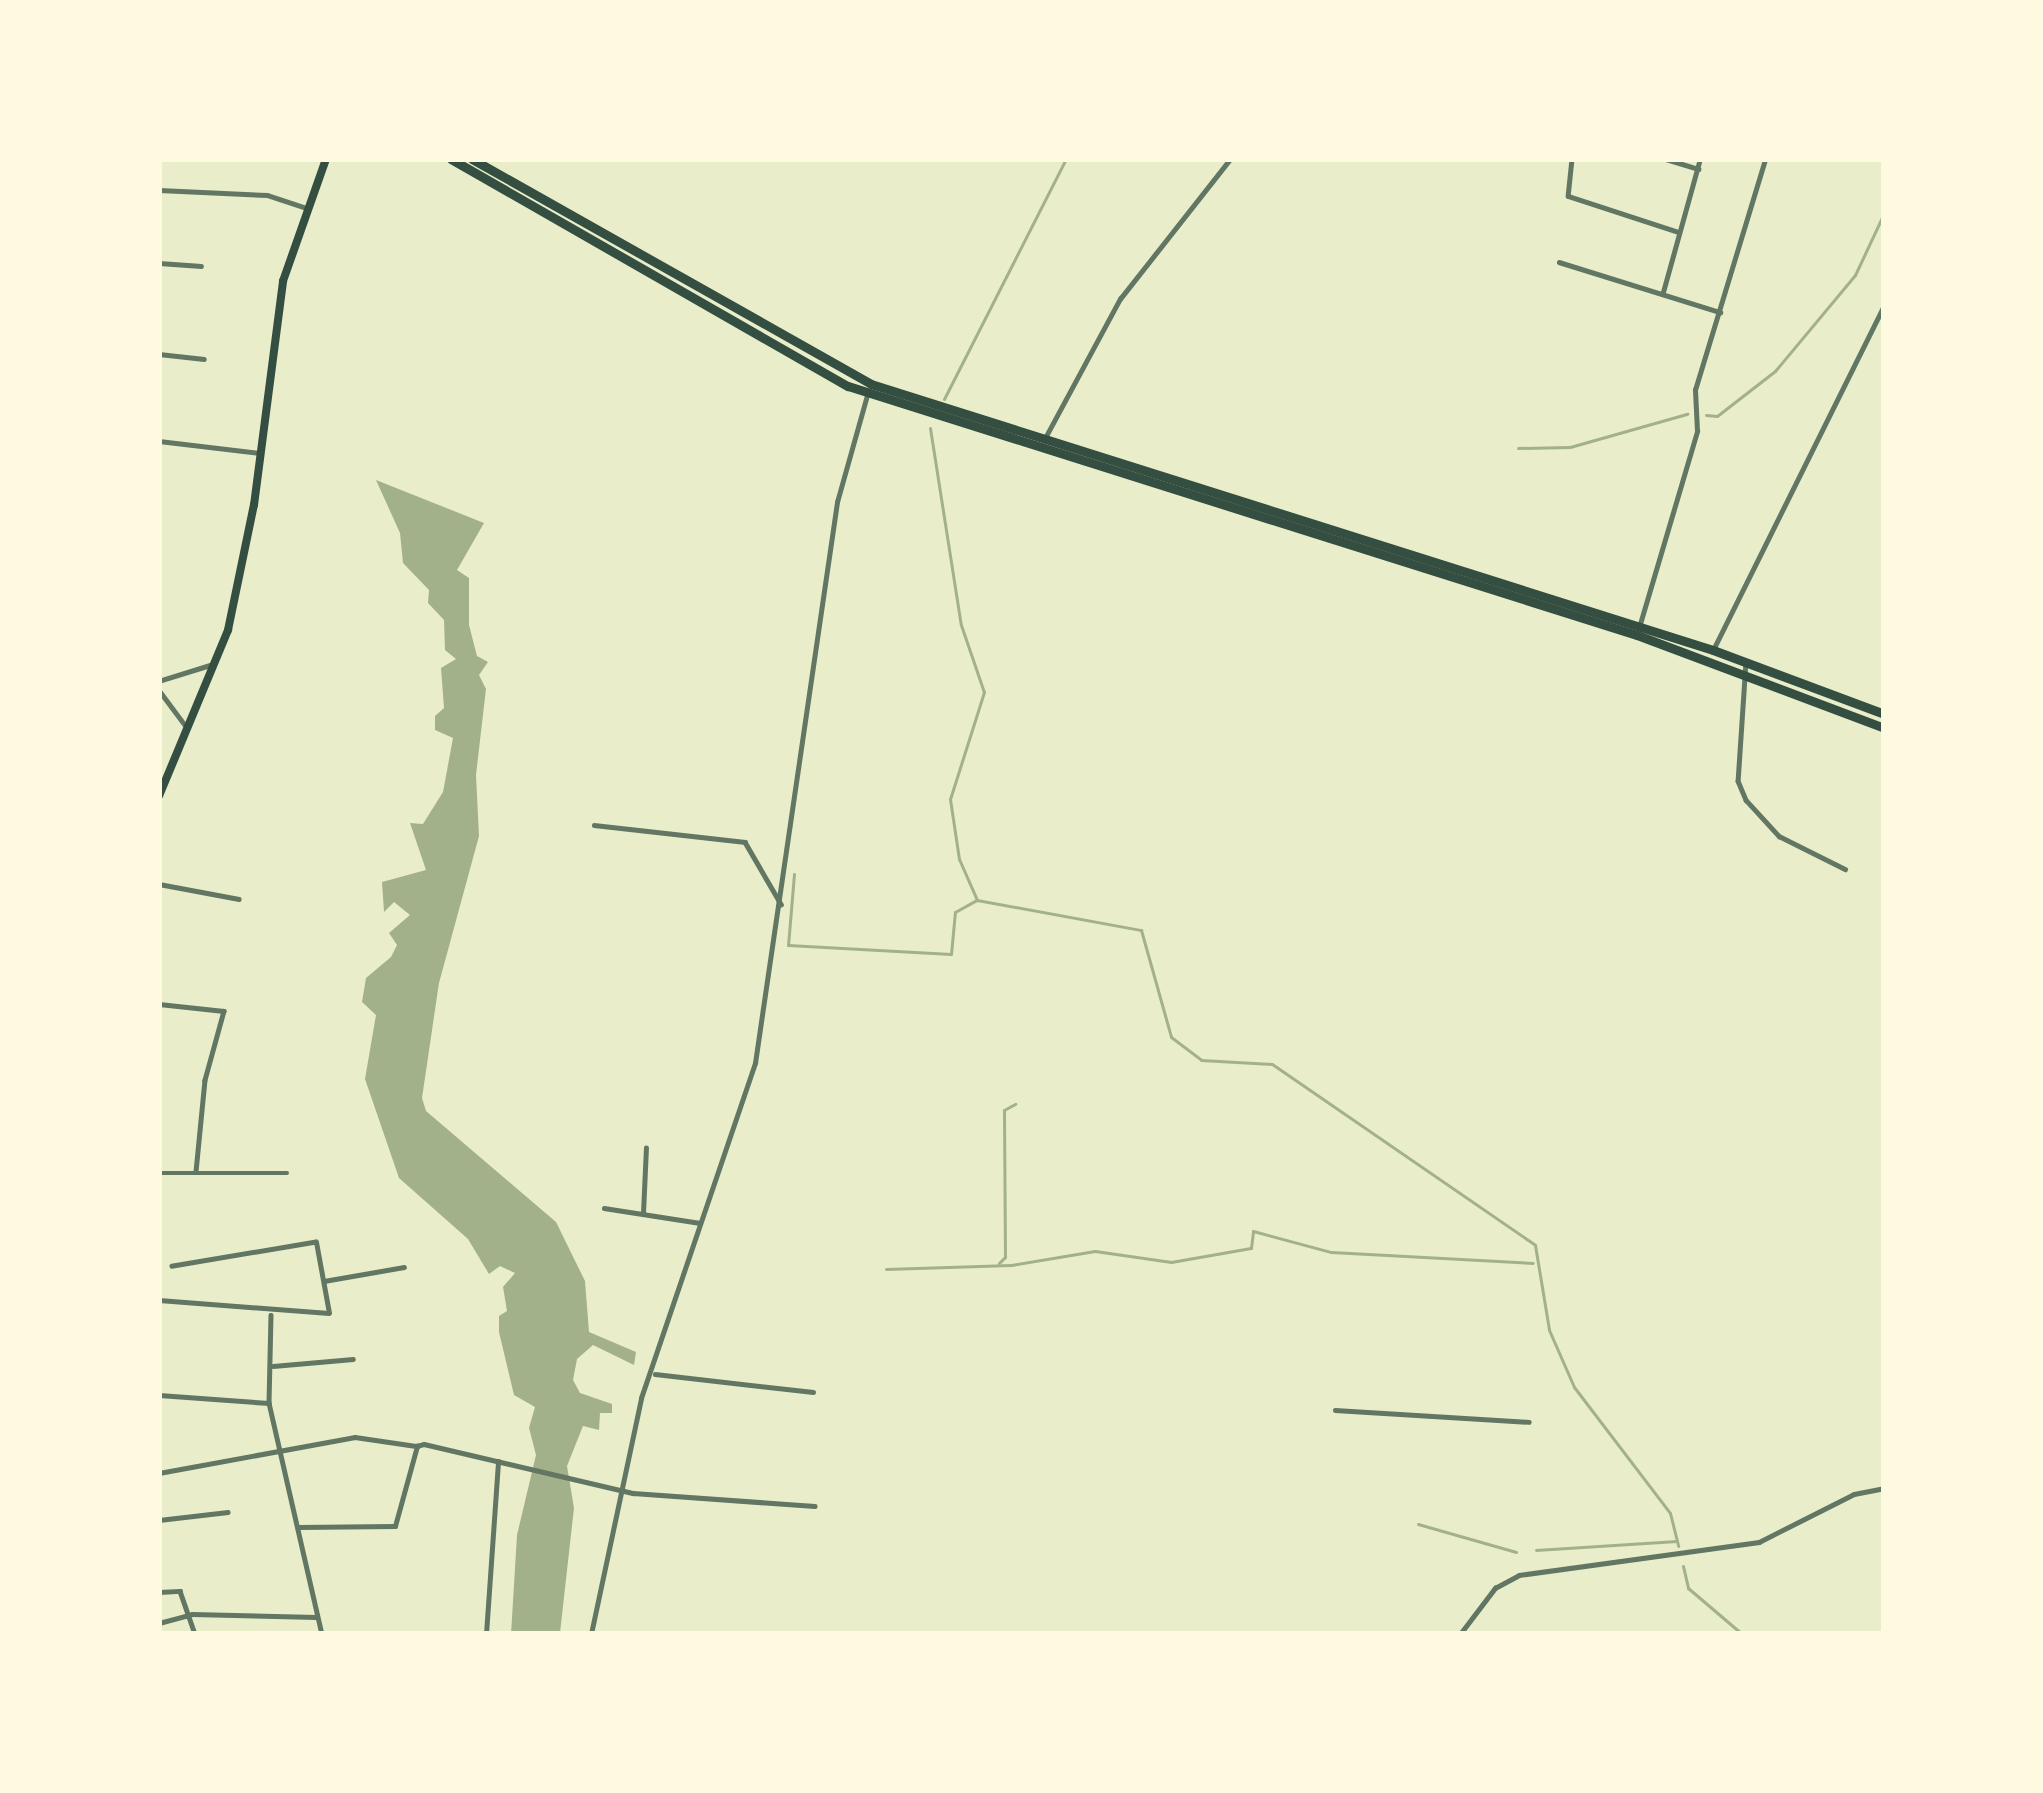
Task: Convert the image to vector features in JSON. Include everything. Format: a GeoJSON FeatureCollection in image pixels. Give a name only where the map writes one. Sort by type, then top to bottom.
{"type":"FeatureCollection","features":[{"type":"Feature","properties":{"kind":"highway"},"geometry":{"type":"LineString","coordinates":[[451,159],[869,389],[1638,631],[1884,714]]}},
{"type":"Feature","properties":{"kind":"highway"},"geometry":{"type":"LineString","coordinates":[[472,159],[869,389]]}},
{"type":"Feature","properties":{"kind":"highway"},"geometry":{"type":"LineString","coordinates":[[1638,631],[1713,650],[1884,728]]}},
{"type":"Feature","properties":{"kind":"main road"},"geometry":{"type":"LineString","coordinates":[[159,796],[184,725],[217,662],[260,453],[283,281],[305,207],[326,159]]}},
{"type":"Feature","properties":{"kind":"street"},"geometry":{"type":"LineString","coordinates":[[1042,444],[1120,299],[1229,159]]}},
{"type":"Feature","properties":{"kind":"street"},"geometry":{"type":"LineString","coordinates":[[1572,159],[1568,196],[1679,232]]}},
{"type":"Feature","properties":{"kind":"street"},"geometry":{"type":"LineString","coordinates":[[1666,159],[1698,169]]}},
{"type":"Feature","properties":{"kind":"street"},"geometry":{"type":"LineString","coordinates":[[1663,293],[1700,159]]}},
{"type":"Feature","properties":{"kind":"street"},"geometry":{"type":"LineString","coordinates":[[1638,631],[1697,431],[1695,390],[1765,159]]}},
{"type":"Feature","properties":{"kind":"street"},"geometry":{"type":"LineString","coordinates":[[159,190],[268,195],[305,207]]}},
{"type":"Feature","properties":{"kind":"street"},"geometry":{"type":"LineString","coordinates":[[1559,262],[1720,312]]}},
{"type":"Feature","properties":{"kind":"street"},"geometry":{"type":"LineString","coordinates":[[159,263],[201,266]]}},
{"type":"Feature","properties":{"kind":"street"},"geometry":{"type":"LineString","coordinates":[[1713,650],[1884,307]]}},
{"type":"Feature","properties":{"kind":"street"},"geometry":{"type":"LineString","coordinates":[[159,354],[204,359]]}},
{"type":"Feature","properties":{"kind":"street"},"geometry":{"type":"LineString","coordinates":[[591,1634],[641,1398],[655,1374],[755,1063],[837,502],[869,389]]}},
{"type":"Feature","properties":{"kind":"street"},"geometry":{"type":"LineString","coordinates":[[159,441],[260,453]]}},
{"type":"Feature","properties":{"kind":"street"},"geometry":{"type":"LineString","coordinates":[[159,681],[217,662]]}},
{"type":"Feature","properties":{"kind":"street"},"geometry":{"type":"LineString","coordinates":[[1744,667],[1738,781],[1746,800],[1779,836],[1845,869]]}},
{"type":"Feature","properties":{"kind":"street"},"geometry":{"type":"LineString","coordinates":[[159,690],[173,699],[184,725]]}},
{"type":"Feature","properties":{"kind":"street"},"geometry":{"type":"LineString","coordinates":[[594,825],[745,842],[781,904]]}},
{"type":"Feature","properties":{"kind":"street"},"geometry":{"type":"LineString","coordinates":[[159,884],[239,899]]}},
{"type":"Feature","properties":{"kind":"street"},"geometry":{"type":"LineString","coordinates":[[159,1004],[224,1011],[205,1080],[196,1172]]}},
{"type":"Feature","properties":{"kind":"street"},"geometry":{"type":"LineString","coordinates":[[643,1213],[646,1148]]}},
{"type":"Feature","properties":{"kind":"street"},"geometry":{"type":"LineString","coordinates":[[159,1173],[287,1173]]}},
{"type":"Feature","properties":{"kind":"street"},"geometry":{"type":"LineString","coordinates":[[604,1208],[700,1223]]}},
{"type":"Feature","properties":{"kind":"street"},"geometry":{"type":"LineString","coordinates":[[159,1300],[271,1315],[328,1313],[316,1242],[172,1266]]}},
{"type":"Feature","properties":{"kind":"street"},"geometry":{"type":"LineString","coordinates":[[324,1281],[404,1267]]}},
{"type":"Feature","properties":{"kind":"street"},"geometry":{"type":"LineString","coordinates":[[271,1315],[269,1403],[322,1634]]}},
{"type":"Feature","properties":{"kind":"street"},"geometry":{"type":"LineString","coordinates":[[273,1366],[353,1359]]}},
{"type":"Feature","properties":{"kind":"street"},"geometry":{"type":"LineString","coordinates":[[655,1374],[813,1392]]}},
{"type":"Feature","properties":{"kind":"street"},"geometry":{"type":"LineString","coordinates":[[159,1395],[269,1403]]}},
{"type":"Feature","properties":{"kind":"street"},"geometry":{"type":"LineString","coordinates":[[1335,1410],[1529,1422]]}},
{"type":"Feature","properties":{"kind":"street"},"geometry":{"type":"LineString","coordinates":[[159,1473],[278,1447],[355,1437],[708,1503],[815,1506]]}},
{"type":"Feature","properties":{"kind":"street"},"geometry":{"type":"LineString","coordinates":[[298,1527],[395,1526],[417,1446]]}},
{"type":"Feature","properties":{"kind":"street"},"geometry":{"type":"LineString","coordinates":[[486,1634],[498,1461]]}},
{"type":"Feature","properties":{"kind":"street"},"geometry":{"type":"LineString","coordinates":[[1460,1634],[1495,1588],[1519,1575],[1759,1542],[1854,1494],[1884,1488]]}},
{"type":"Feature","properties":{"kind":"street"},"geometry":{"type":"LineString","coordinates":[[159,1520],[228,1512]]}},
{"type":"Feature","properties":{"kind":"street"},"geometry":{"type":"LineString","coordinates":[[159,1592],[180,1591],[192,1614],[195,1634]]}},
{"type":"Feature","properties":{"kind":"street"},"geometry":{"type":"LineString","coordinates":[[159,1623],[192,1614],[316,1617]]}},
{"type":"Feature","properties":{"kind":"shaded area"},"geometry":{"type":"Polygon","coordinates":[[[376,480],[484,523],[457,570],[469,578],[469,625],[477,656],[488,662],[479,675],[486,689],[476,775],[479,836],[439,983],[422,1098],[426,1111],[556,1222],[585,1281],[589,1332],[636,1352],[634,1365],[593,1345],[577,1359],[573,1380],[580,1393],[612,1404],[612,1413],[600,1413],[599,1430],[583,1426],[567,1466],[574,1508],[560,1633],[511,1634],[517,1535],[536,1455],[529,1428],[535,1407],[514,1395],[499,1332],[499,1316],[507,1311],[503,1287],[515,1273],[500,1266],[489,1274],[468,1239],[399,1178],[365,1079],[376,1015],[362,1002],[366,978],[391,957],[397,945],[389,933],[410,915],[394,902],[384,912],[382,882],[426,870],[410,823],[423,824],[443,792],[453,738],[435,730],[435,716],[444,708],[441,668],[456,659],[445,650],[444,620],[428,603],[429,590],[403,563],[400,533],[376,480]]]}},
{"type":"Feature","properties":{"kind":"waterway"},"geometry":{"type":"LineString","coordinates":[[944,399],[1066,159]]}},
{"type":"Feature","properties":{"kind":"waterway"},"geometry":{"type":"LineString","coordinates":[[1706,415],[1717,416],[1775,371],[1855,275],[1884,213]]}},
{"type":"Feature","properties":{"kind":"waterway"},"geometry":{"type":"LineString","coordinates":[[1518,448],[1570,447],[1687,414]]}},
{"type":"Feature","properties":{"kind":"waterway"},"geometry":{"type":"LineString","coordinates":[[930,428],[961,625],[984,692],[950,799],[959,859],[977,900],[1141,930],[1171,1037],[1201,1060],[1272,1064],[1535,1245],[1549,1330],[1574,1387],[1670,1513],[1678,1546]]}},
{"type":"Feature","properties":{"kind":"waterway"},"geometry":{"type":"LineString","coordinates":[[794,874],[788,945],[951,954],[955,912],[977,900]]}},
{"type":"Feature","properties":{"kind":"waterway"},"geometry":{"type":"LineString","coordinates":[[999,1263],[1005,1257],[1004,1110],[1015,1104]]}},
{"type":"Feature","properties":{"kind":"waterway"},"geometry":{"type":"LineString","coordinates":[[886,1269],[1011,1265],[1095,1251],[1171,1262],[1251,1248],[1253,1231],[1331,1252],[1533,1263]]}},
{"type":"Feature","properties":{"kind":"waterway"},"geometry":{"type":"LineString","coordinates":[[1418,1524],[1516,1552]]}},
{"type":"Feature","properties":{"kind":"waterway"},"geometry":{"type":"LineString","coordinates":[[1536,1550],[1677,1541]]}},
{"type":"Feature","properties":{"kind":"waterway"},"geometry":{"type":"LineString","coordinates":[[1683,1566],[1688,1588],[1742,1634]]}}]}
